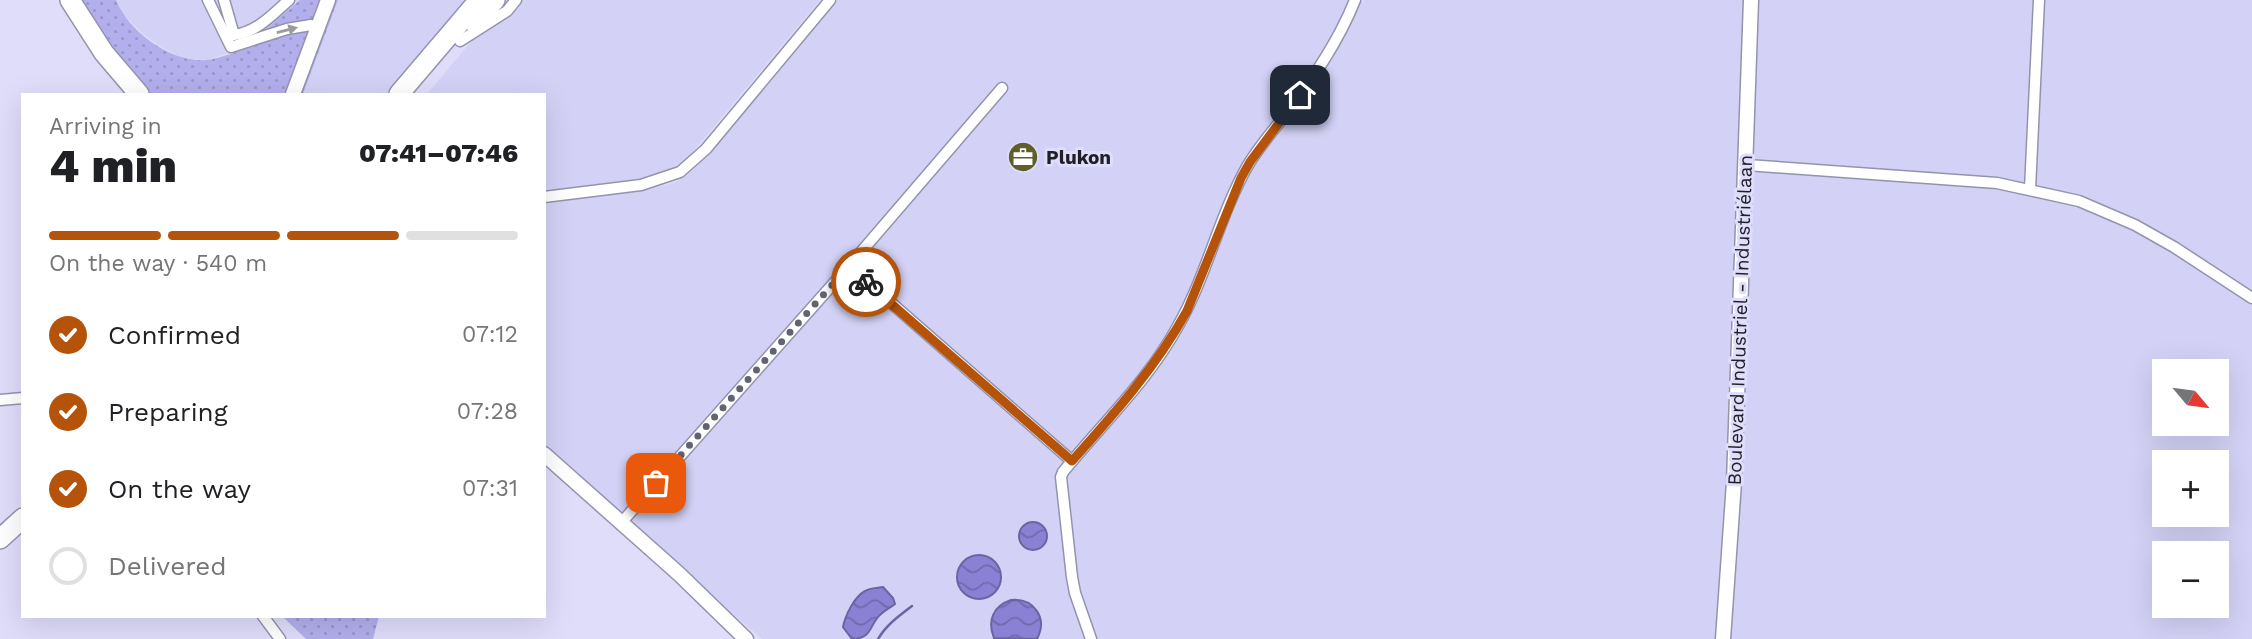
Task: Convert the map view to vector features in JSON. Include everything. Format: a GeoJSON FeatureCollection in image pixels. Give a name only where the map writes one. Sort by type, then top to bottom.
{"type":"FeatureCollection","features":[{"type":"Feature","properties":{"kind":"highway"},"geometry":{"type":"LineString","coordinates":[[70,0],[104,53],[138,93]]}},
{"type":"Feature","properties":{"kind":"highway"},"geometry":{"type":"LineString","coordinates":[[400,93],[479,0]]}},
{"type":"Feature","properties":{"kind":"highway"},"geometry":{"type":"LineString","coordinates":[[417,93],[495,0]]}},
{"type":"Feature","properties":{"kind":"highway"},"geometry":{"type":"LineString","coordinates":[[0,523],[21,505]]}},
{"type":"Feature","properties":{"kind":"highway"},"geometry":{"type":"LineString","coordinates":[[0,539],[21,521]]}},
{"type":"Feature","properties":{"kind":"main road"},"geometry":{"type":"LineString","coordinates":[[293,93],[328,0]]}},
{"type":"Feature","properties":{"kind":"main road","name":"Boulevard Industriel - Industriélaan"},"geometry":{"type":"LineString","coordinates":[[1723,639],[1734,468],[1751,0]]}},
{"type":"Feature","properties":{"kind":"main road"},"geometry":{"type":"LineString","coordinates":[[546,456],[679,574],[746,639]]}},
{"type":"Feature","properties":{"kind":"street"},"geometry":{"type":"LineString","coordinates":[[208,0],[230,38]]}},
{"type":"Feature","properties":{"kind":"street"},"geometry":{"type":"LineString","coordinates":[[223,0],[231,47],[288,29],[311,24],[317,28]]}},
{"type":"Feature","properties":{"kind":"street"},"geometry":{"type":"LineString","coordinates":[[230,38],[256,28],[289,0]]}},
{"type":"Feature","properties":{"kind":"street"},"geometry":{"type":"LineString","coordinates":[[460,41],[507,11],[516,0]]}},
{"type":"Feature","properties":{"kind":"street"},"geometry":{"type":"LineString","coordinates":[[546,197],[642,185],[680,172],[706,149],[830,0]]}},
{"type":"Feature","properties":{"kind":"street"},"geometry":{"type":"LineString","coordinates":[[1091,639],[1075,593],[1061,477],[1124,402],[1178,327],[1241,178],[1314,75],[1339,35],[1354,0]]}},
{"type":"Feature","properties":{"kind":"street"},"geometry":{"type":"LineString","coordinates":[[2030,189],[2039,0]]}},
{"type":"Feature","properties":{"kind":"street"},"geometry":{"type":"LineString","coordinates":[[621,523],[849,266],[1002,88]]}},
{"type":"Feature","properties":{"kind":"street"},"geometry":{"type":"LineString","coordinates":[[1746,165],[1997,183],[2079,201],[2136,225],[2252,298]]}},
{"type":"Feature","properties":{"kind":"street"},"geometry":{"type":"LineString","coordinates":[[849,266],[1072,461]]}},
{"type":"Feature","properties":{"kind":"street"},"geometry":{"type":"LineString","coordinates":[[0,400],[21,398]]}},
{"type":"Feature","properties":{"kind":"street"},"geometry":{"type":"LineString","coordinates":[[265,618],[281,639]]}},
{"type":"Feature","properties":{"kind":"shaded area"},"geometry":{"type":"Polygon","coordinates":[[[81,0],[116,0],[130,23],[152,43],[179,56],[206,60],[263,43],[263,32],[300,0],[338,0],[303,93],[149,93],[118,58],[81,0]]]}},
{"type":"Feature","properties":{"kind":"shaded area"},"geometry":{"type":"Polygon","coordinates":[[[116,0],[300,0],[264,43],[206,60],[182,58],[161,47],[121,12],[116,0]]]}},
{"type":"Feature","properties":{"kind":"shaded area"},"geometry":{"type":"Polygon","coordinates":[[[338,0],[470,0],[392,93],[303,93],[338,0]]]}},
{"type":"Feature","properties":{"kind":"shaded area"},"geometry":{"type":"Polygon","coordinates":[[[506,0],[820,0],[681,166],[651,177],[546,192],[546,93],[428,93],[506,0]]]}},
{"type":"Feature","properties":{"kind":"shaded area"},"geometry":{"type":"Polygon","coordinates":[[[838,0],[1360,0],[1363,3],[1364,0],[2252,0],[2252,639],[762,639],[546,450],[546,202],[649,189],[674,183],[698,165],[838,0]]]}},
{"type":"Feature","properties":{"kind":"shaded area"},"geometry":{"type":"Polygon","coordinates":[[[284,618],[378,618],[373,639],[306,639],[284,618]]]}},
{"type":"Feature","properties":{"kind":"water"},"geometry":{"type":"Polygon","coordinates":[[[1033,522],[1043,526],[1047,536],[1043,546],[1033,550],[1023,546],[1019,536],[1023,526],[1033,522]]]}},
{"type":"Feature","properties":{"kind":"water"},"geometry":{"type":"Polygon","coordinates":[[[979,555],[995,561],[1001,577],[995,593],[979,599],[963,593],[957,577],[963,561],[979,555]]]}},
{"type":"Feature","properties":{"kind":"water"},"geometry":{"type":"Polygon","coordinates":[[[883,587],[895,604],[877,618],[867,634],[852,639],[843,627],[851,607],[865,591],[883,587]]]}},
{"type":"Feature","properties":{"kind":"water"},"geometry":{"type":"Polygon","coordinates":[[[1011,600],[1026,602],[1037,611],[1041,624],[1037,639],[994,638],[991,626],[993,615],[1000,606],[1011,600]]]}},
{"type":"Feature","properties":{"kind":"waterway"},"geometry":{"type":"LineString","coordinates":[[878,639],[889,625],[912,606]]}},
{"type":"Feature","properties":{"kind":"way so far"},"geometry":{"type":"LineString","coordinates":[[656,483],[849,266],[866,282]]}},
{"type":"Feature","properties":{"kind":"place","name":"Plukon"},"geometry":{"type":"Point","coordinates":[1023,157]}},
{"type":"Feature","properties":{"kind":"route"},"geometry":{"type":"LineString","coordinates":[[866,282],[1004,405],[1072,461],[1124,402],[1178,327],[1241,178],[1300,95]]}}]}
